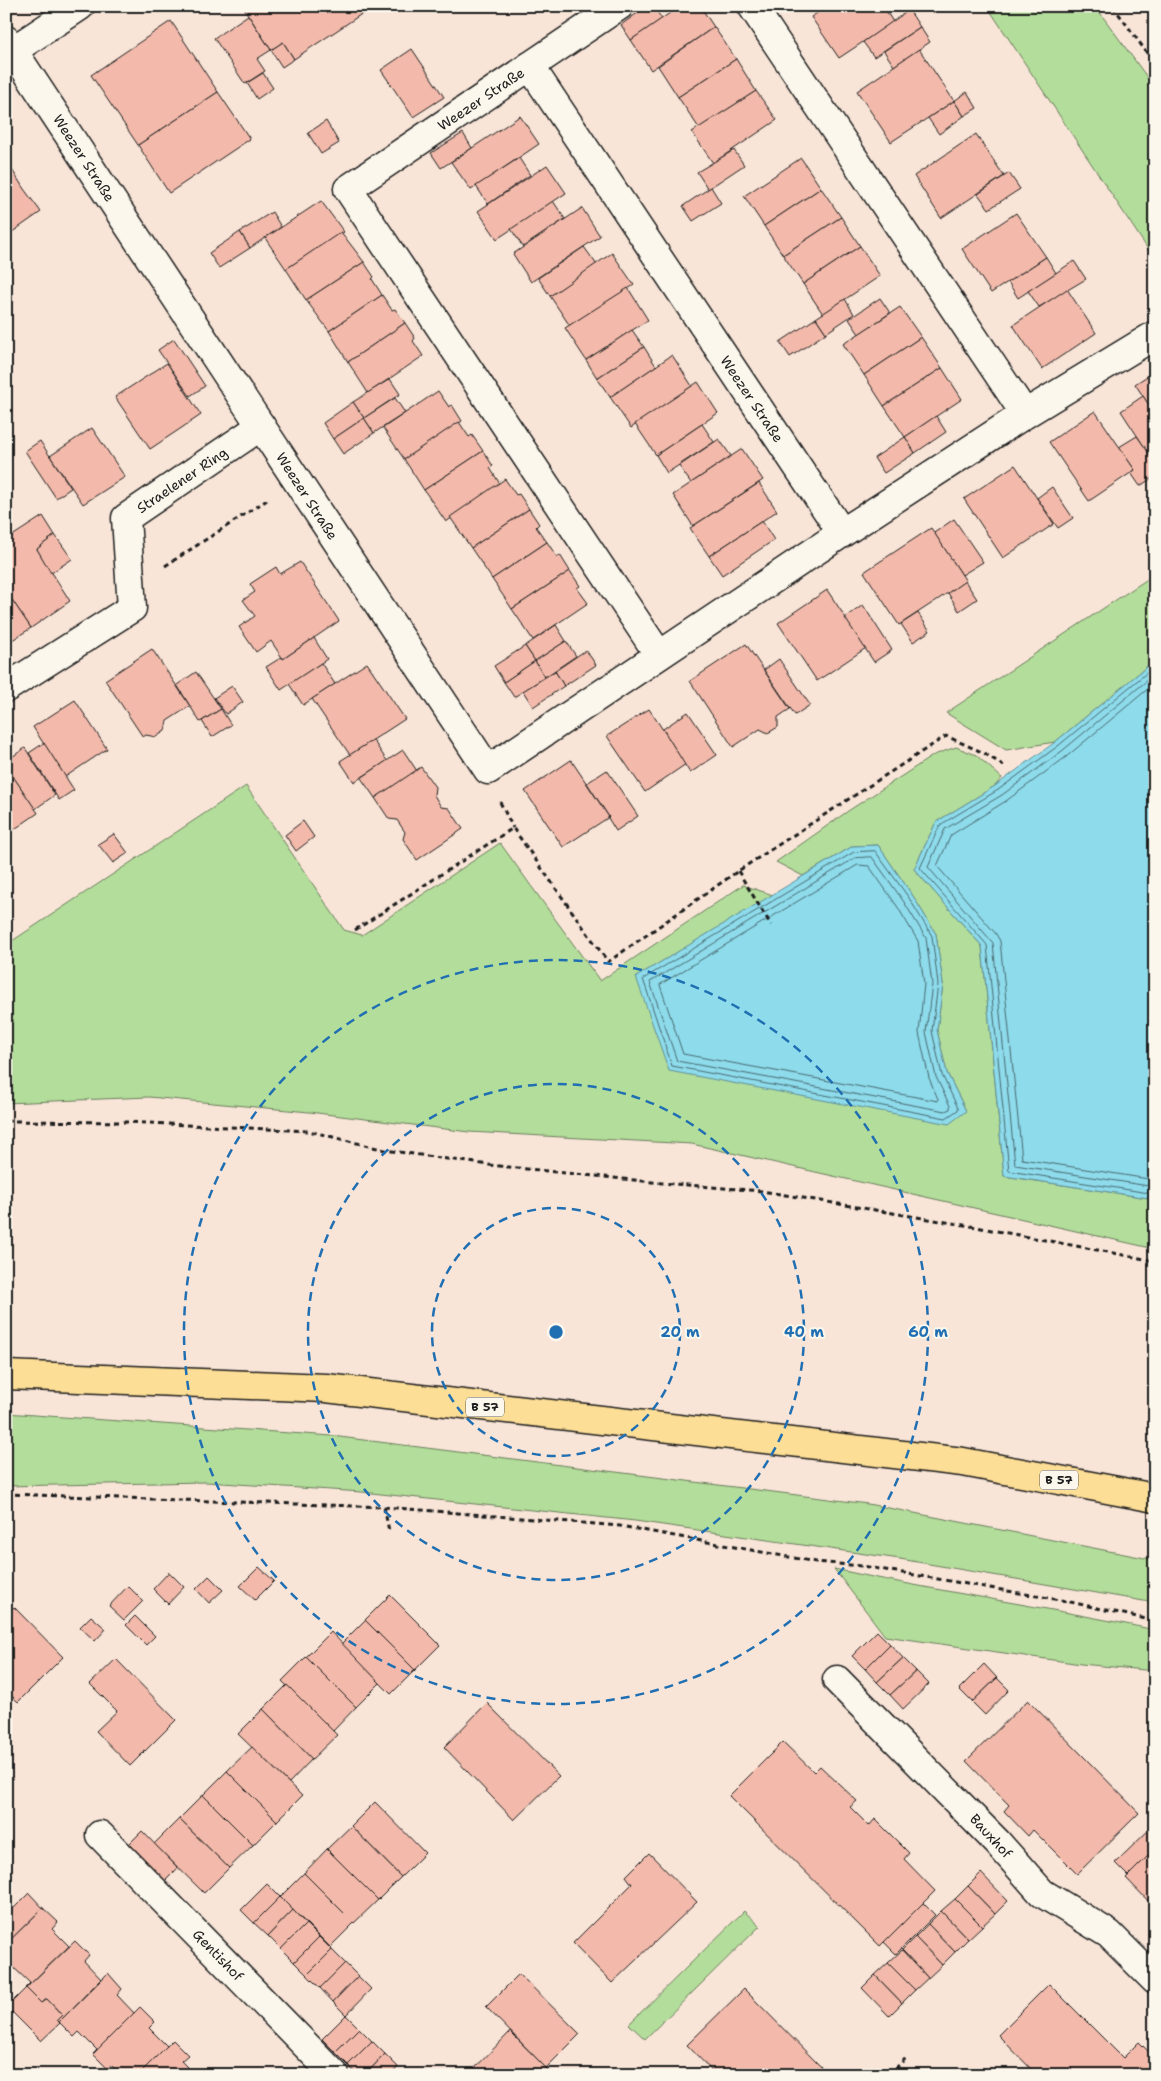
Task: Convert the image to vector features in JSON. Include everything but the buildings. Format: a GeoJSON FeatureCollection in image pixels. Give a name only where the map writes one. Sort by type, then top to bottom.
{"type":"FeatureCollection","features":[{"type":"Feature","properties":{"kind":"main road","name":"B 57"},"geometry":{"type":"LineString","coordinates":[[6,1375],[326,1388],[963,1462],[1155,1498]]}},
{"type":"Feature","properties":{"kind":"street"},"geometry":{"type":"LineString","coordinates":[[9,48],[80,6]]}},
{"type":"Feature","properties":{"kind":"street","name":"Weezer Straße"},"geometry":{"type":"LineString","coordinates":[[618,6],[348,189],[659,655]]}},
{"type":"Feature","properties":{"kind":"street"},"geometry":{"type":"LineString","coordinates":[[752,6],[1025,414]]}},
{"type":"Feature","properties":{"kind":"street","name":"Weezer Straße"},"geometry":{"type":"LineString","coordinates":[[9,48],[488,770],[842,533],[1025,414],[1155,335]]}},
{"type":"Feature","properties":{"kind":"street","name":"Weezer Straße"},"geometry":{"type":"LineString","coordinates":[[530,66],[842,533]]}},
{"type":"Feature","properties":{"kind":"street","name":"Straelener Ring"},"geometry":{"type":"LineString","coordinates":[[6,688],[132,608],[126,518],[261,426]]}},
{"type":"Feature","properties":{"kind":"street","name":"Bauxhof"},"geometry":{"type":"LineString","coordinates":[[837,1680],[997,1842],[1042,1893],[1109,1934],[1155,1980]]}},
{"type":"Feature","properties":{"kind":"street","name":"Gentishof"},"geometry":{"type":"LineString","coordinates":[[100,1835],[335,2075]]}},
{"type":"Feature","properties":{"kind":"path"},"geometry":{"type":"LineString","coordinates":[[1113,6],[1155,64]]}},
{"type":"Feature","properties":{"kind":"path"},"geometry":{"type":"LineString","coordinates":[[130,587],[298,481]]}},
{"type":"Feature","properties":{"kind":"path"},"geometry":{"type":"LineString","coordinates":[[355,930],[513,828],[608,962],[738,872],[946,736],[984,753],[1004,766]]}},
{"type":"Feature","properties":{"kind":"path"},"geometry":{"type":"LineString","coordinates":[[738,872],[770,925]]}},
{"type":"Feature","properties":{"kind":"path"},"geometry":{"type":"LineString","coordinates":[[6,1121],[128,1122],[309,1131],[385,1150],[489,1165],[662,1183],[762,1191],[976,1227],[1155,1261]]}},
{"type":"Feature","properties":{"kind":"path"},"geometry":{"type":"LineString","coordinates":[[6,1494],[384,1507],[620,1526],[816,1562],[862,1566],[1066,1601],[1155,1621]]}},
{"type":"Feature","properties":{"kind":"path"},"geometry":{"type":"LineString","coordinates":[[384,1507],[389,1531]]}},
{"type":"Feature","properties":{"kind":"path"},"geometry":{"type":"LineString","coordinates":[[890,2075],[906,2058]]}},
{"type":"Feature","properties":{"kind":"green space"},"geometry":{"type":"Polygon","coordinates":[[[987,6],[1095,6],[1155,88],[1155,260],[987,6]]]}},
{"type":"Feature","properties":{"kind":"green space"},"geometry":{"type":"Polygon","coordinates":[[[1155,574],[1155,660],[1055,742],[1006,750],[946,713],[1155,574]]]}},
{"type":"Feature","properties":{"kind":"green space"},"geometry":{"type":"Polygon","coordinates":[[[956,747],[976,755],[1002,778],[995,786],[936,822],[914,869],[982,946],[1004,1176],[1155,1199],[1155,1249],[692,1144],[469,1132],[309,1112],[149,1097],[6,1103],[6,945],[246,786],[344,930],[362,935],[500,843],[600,981],[743,885],[773,895],[636,977],[966,1111],[947,1073],[937,1030],[943,984],[936,934],[878,845],[853,846],[803,876],[776,862],[848,811],[934,755],[956,747]]]}},
{"type":"Feature","properties":{"kind":"green space"},"geometry":{"type":"Polygon","coordinates":[[[6,1413],[332,1436],[868,1504],[1155,1560],[1155,1603],[900,1559],[635,1521],[362,1492],[206,1482],[6,1486],[6,1413]]]}},
{"type":"Feature","properties":{"kind":"green space"},"geometry":{"type":"Polygon","coordinates":[[[834,1569],[1155,1630],[1155,1671],[1081,1664],[885,1636],[834,1569]]]}},
{"type":"Feature","properties":{"kind":"green space"},"geometry":{"type":"Polygon","coordinates":[[[744,1911],[760,1926],[645,2039],[629,2024],[744,1911]]]}},
{"type":"Feature","properties":{"kind":"water"},"geometry":{"type":"Polygon","coordinates":[[[1155,660],[1155,1199],[1004,1176],[982,946],[914,869],[936,822],[995,786],[1055,742],[1155,660]]]}},
{"type":"Feature","properties":{"kind":"water"},"geometry":{"type":"Polygon","coordinates":[[[878,845],[936,934],[943,984],[937,1030],[947,1073],[966,1111],[949,1124],[669,1071],[636,977],[853,846],[878,845]]]}}]}
